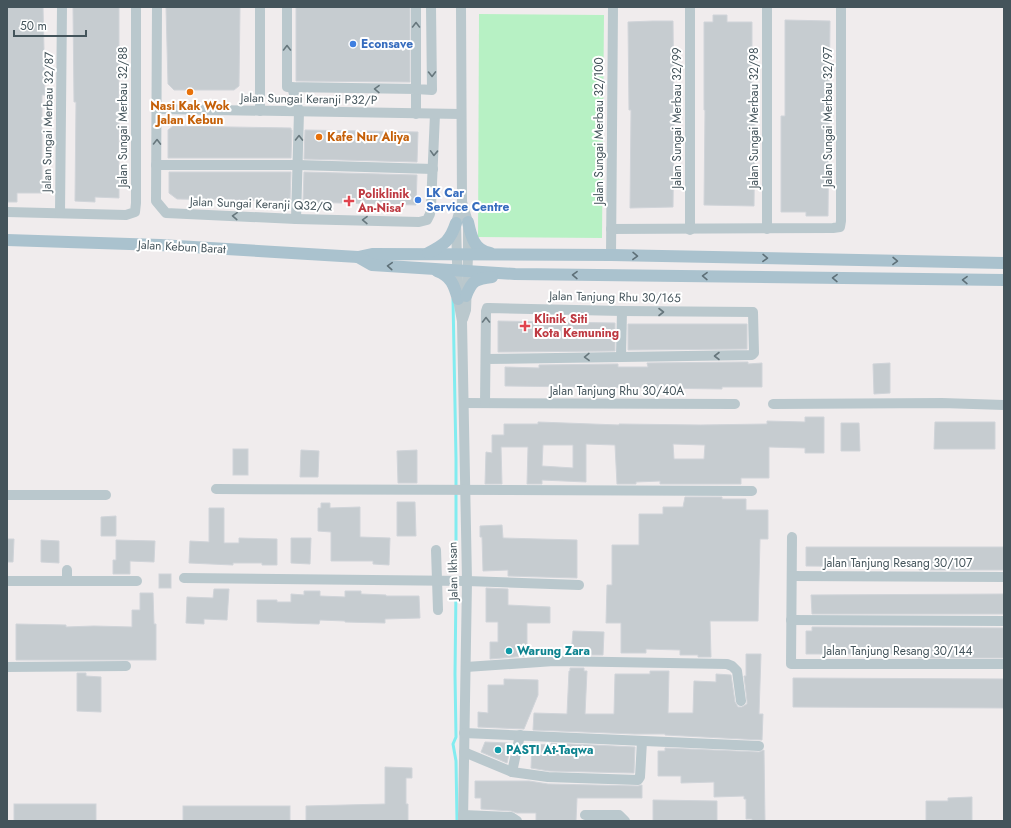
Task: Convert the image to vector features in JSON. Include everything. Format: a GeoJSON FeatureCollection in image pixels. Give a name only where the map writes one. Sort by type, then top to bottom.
{"type":"FeatureCollection","features":[{"type":"Feature","properties":{"kind":"main road"},"geometry":{"type":"LineString","coordinates":[[425,254],[445,244],[462,222],[477,247],[484,252],[498,255]]}},
{"type":"Feature","properties":{"kind":"main road","name":"Jalan Kebun Barat"},"geometry":{"type":"LineString","coordinates":[[7,240],[160,245],[358,257],[372,254],[611,255],[1004,263]]}},
{"type":"Feature","properties":{"kind":"main road","name":"Jalan Kebun Barat"},"geometry":{"type":"LineString","coordinates":[[358,257],[372,265],[515,274]]}},
{"type":"Feature","properties":{"kind":"main road"},"geometry":{"type":"LineString","coordinates":[[418,268],[438,271],[445,275],[450,279],[462,297],[477,280],[515,274],[1004,280]]}},
{"type":"Feature","properties":{"kind":"street","name":"Jalan Sungai Merbau 32/87"},"geometry":{"type":"LineString","coordinates":[[60,213],[62,7]]}},
{"type":"Feature","properties":{"kind":"street","name":"Jalan Sungai Merbau 32/88"},"geometry":{"type":"LineString","coordinates":[[60,213],[126,215],[135,212],[136,7]]}},
{"type":"Feature","properties":{"kind":"street","name":"Jalan Sungai Keranji Q32/Q"},"geometry":{"type":"LineString","coordinates":[[157,7],[156,201],[166,213],[296,219],[419,222],[427,220],[430,214],[431,206],[435,114]]}},
{"type":"Feature","properties":{"kind":"street"},"geometry":{"type":"LineString","coordinates":[[260,7],[260,111]]}},
{"type":"Feature","properties":{"kind":"street"},"geometry":{"type":"LineString","coordinates":[[287,7],[287,87],[432,90],[431,7]]}},
{"type":"Feature","properties":{"kind":"street"},"geometry":{"type":"LineString","coordinates":[[416,7],[416,114]]}},
{"type":"Feature","properties":{"kind":"street","name":"Jalan Ikhsan"},"geometry":{"type":"LineString","coordinates":[[461,7],[462,297],[466,310],[462,321],[464,403],[458,490],[467,581],[463,818]]}},
{"type":"Feature","properties":{"kind":"street","name":"Jalan Sungai Merbau 32/100"},"geometry":{"type":"LineString","coordinates":[[611,255],[613,7]]}},
{"type":"Feature","properties":{"kind":"street","name":"Jalan Sungai Merbau 32/99"},"geometry":{"type":"LineString","coordinates":[[690,7],[690,230]]}},
{"type":"Feature","properties":{"kind":"street","name":"Jalan Sungai Merbau 32/98"},"geometry":{"type":"LineString","coordinates":[[767,7],[767,229]]}},
{"type":"Feature","properties":{"kind":"street","name":"Jalan Sungai Merbau 32/97"},"geometry":{"type":"LineString","coordinates":[[767,229],[840,227],[841,7]]}},
{"type":"Feature","properties":{"kind":"street"},"geometry":{"type":"LineString","coordinates":[[292,87],[299,112],[296,219]]}},
{"type":"Feature","properties":{"kind":"street","name":"Jalan Sungai Keranji P32/P"},"geometry":{"type":"LineString","coordinates":[[157,109],[461,114]]}},
{"type":"Feature","properties":{"kind":"street"},"geometry":{"type":"LineString","coordinates":[[156,165],[298,165],[433,169]]}},
{"type":"Feature","properties":{"kind":"street"},"geometry":{"type":"LineString","coordinates":[[7,212],[60,213]]}},
{"type":"Feature","properties":{"kind":"street"},"geometry":{"type":"LineString","coordinates":[[612,229],[767,229]]}},
{"type":"Feature","properties":{"kind":"street","name":"Jalan Tanjung Rhu 30/165"},"geometry":{"type":"LineString","coordinates":[[486,359],[486,308],[753,312],[754,353],[752,355],[621,356]]}},
{"type":"Feature","properties":{"kind":"street"},"geometry":{"type":"LineString","coordinates":[[485,403],[486,359],[621,356],[622,311]]}},
{"type":"Feature","properties":{"kind":"street","name":"Jalan Tanjung Rhu 30/40A"},"geometry":{"type":"LineString","coordinates":[[464,403],[735,404]]}},
{"type":"Feature","properties":{"kind":"street"},"geometry":{"type":"LineString","coordinates":[[773,404],[942,403],[1004,405]]}},
{"type":"Feature","properties":{"kind":"street"},"geometry":{"type":"LineString","coordinates":[[216,489],[752,491]]}},
{"type":"Feature","properties":{"kind":"street"},"geometry":{"type":"LineString","coordinates":[[7,495],[106,495]]}},
{"type":"Feature","properties":{"kind":"street"},"geometry":{"type":"LineString","coordinates":[[792,537],[791,620],[1004,621]]}},
{"type":"Feature","properties":{"kind":"street"},"geometry":{"type":"LineString","coordinates":[[436,550],[438,610]]}},
{"type":"Feature","properties":{"kind":"street"},"geometry":{"type":"LineString","coordinates":[[67,570],[67,581]]}},
{"type":"Feature","properties":{"kind":"street","name":"Jalan Tanjung Resang 30/107"},"geometry":{"type":"LineString","coordinates":[[792,576],[1004,577]]}},
{"type":"Feature","properties":{"kind":"street"},"geometry":{"type":"LineString","coordinates":[[184,578],[437,582],[467,581],[579,585]]}},
{"type":"Feature","properties":{"kind":"street"},"geometry":{"type":"LineString","coordinates":[[7,581],[137,581]]}},
{"type":"Feature","properties":{"kind":"street","name":"Jalan Tanjung Resang 30/144"},"geometry":{"type":"LineString","coordinates":[[791,620],[791,664],[1004,664]]}},
{"type":"Feature","properties":{"kind":"street"},"geometry":{"type":"LineString","coordinates":[[466,666],[554,661],[727,664],[732,666],[737,672],[741,701]]}},
{"type":"Feature","properties":{"kind":"street"},"geometry":{"type":"LineString","coordinates":[[7,667],[126,666]]}},
{"type":"Feature","properties":{"kind":"street"},"geometry":{"type":"LineString","coordinates":[[464,733],[759,746]]}},
{"type":"Feature","properties":{"kind":"street"},"geometry":{"type":"LineString","coordinates":[[512,772],[520,735]]}},
{"type":"Feature","properties":{"kind":"street"},"geometry":{"type":"LineString","coordinates":[[464,752],[512,772],[548,777],[638,780],[640,777],[642,741]]}},
{"type":"Feature","properties":{"kind":"street"},"geometry":{"type":"LineString","coordinates":[[585,815],[619,815],[626,821]]}},
{"type":"Feature","properties":{"kind":"street"},"geometry":{"type":"LineString","coordinates":[[463,818],[511,817],[517,821]]}},
{"type":"Feature","properties":{"kind":"green space"},"geometry":{"type":"Polygon","coordinates":[[[479,14],[604,15],[602,238],[478,237],[479,14]]]}},
{"type":"Feature","properties":{"kind":"building"},"geometry":{"type":"Polygon","coordinates":[[[7,7],[43,7],[45,95],[42,95],[42,193],[17,193],[17,202],[7,202],[7,7]]]}},
{"type":"Feature","properties":{"kind":"building"},"geometry":{"type":"Polygon","coordinates":[[[73,7],[119,7],[119,198],[95,197],[95,202],[75,201],[76,102],[74,102],[73,7]]]}},
{"type":"Feature","properties":{"kind":"building"},"geometry":{"type":"Polygon","coordinates":[[[166,7],[240,7],[239,86],[234,90],[174,90],[168,84],[166,7]]]}},
{"type":"Feature","properties":{"kind":"building","name":"Econsave"},"geometry":{"type":"Polygon","coordinates":[[[296,7],[410,7],[410,82],[296,81],[296,7]]]}},
{"type":"Feature","properties":{"kind":"building"},"geometry":{"type":"Polygon","coordinates":[[[713,15],[727,15],[727,22],[752,22],[752,117],[755,117],[754,206],[704,205],[704,22],[713,22],[713,15]]]}},
{"type":"Feature","properties":{"kind":"building"},"geometry":{"type":"Polygon","coordinates":[[[785,20],[830,21],[828,216],[806,216],[806,212],[781,212],[781,116],[785,116],[785,20]]]}},
{"type":"Feature","properties":{"kind":"building"},"geometry":{"type":"Polygon","coordinates":[[[673,21],[673,207],[630,208],[631,110],[629,110],[628,22],[673,21]]]}},
{"type":"Feature","properties":{"kind":"building"},"geometry":{"type":"Polygon","coordinates":[[[173,126],[291,128],[291,158],[168,158],[168,130],[173,126]]]}},
{"type":"Feature","properties":{"kind":"building"},"geometry":{"type":"Polygon","coordinates":[[[305,130],[418,132],[417,162],[304,159],[305,130]]]}},
{"type":"Feature","properties":{"kind":"building"},"geometry":{"type":"Polygon","coordinates":[[[169,172],[291,172],[290,201],[177,199],[169,193],[169,172]]]}},
{"type":"Feature","properties":{"kind":"building"},"geometry":{"type":"Polygon","coordinates":[[[304,172],[417,175],[416,205],[303,202],[304,172]]]}},
{"type":"Feature","properties":{"kind":"building"},"geometry":{"type":"Polygon","coordinates":[[[498,321],[615,323],[615,351],[498,352],[498,321]]]}},
{"type":"Feature","properties":{"kind":"building"},"geometry":{"type":"Polygon","coordinates":[[[628,324],[747,324],[747,349],[628,350],[628,324]]]}},
{"type":"Feature","properties":{"kind":"building"},"geometry":{"type":"Polygon","coordinates":[[[748,362],[748,364],[762,363],[762,387],[722,387],[722,389],[505,386],[505,367],[539,368],[539,365],[618,364],[618,367],[648,367],[647,363],[748,362]]]}},
{"type":"Feature","properties":{"kind":"building"},"geometry":{"type":"Polygon","coordinates":[[[890,363],[890,393],[874,394],[873,364],[890,363]]]}},
{"type":"Feature","properties":{"kind":"building"},"geometry":{"type":"Polygon","coordinates":[[[805,417],[824,417],[824,453],[805,453],[805,448],[769,447],[769,478],[741,478],[741,484],[660,484],[660,481],[636,482],[636,484],[617,484],[615,445],[586,444],[586,482],[542,480],[542,484],[527,484],[528,447],[501,447],[502,484],[485,484],[486,452],[492,453],[492,435],[504,435],[504,424],[538,424],[538,422],[619,425],[700,425],[767,424],[767,421],[805,422],[805,417]],[[673,444],[674,459],[704,459],[705,445],[673,444]],[[543,445],[542,466],[573,468],[573,445],[543,445]]]}},
{"type":"Feature","properties":{"kind":"building"},"geometry":{"type":"Polygon","coordinates":[[[935,422],[995,422],[995,449],[934,449],[935,422]]]}},
{"type":"Feature","properties":{"kind":"building"},"geometry":{"type":"Polygon","coordinates":[[[841,423],[859,423],[860,451],[841,451],[841,423]]]}},
{"type":"Feature","properties":{"kind":"building"},"geometry":{"type":"Polygon","coordinates":[[[233,449],[248,449],[248,475],[233,475],[233,449]]]}},
{"type":"Feature","properties":{"kind":"building"},"geometry":{"type":"Polygon","coordinates":[[[301,450],[319,451],[318,477],[300,477],[301,450]]]}},
{"type":"Feature","properties":{"kind":"building"},"geometry":{"type":"Polygon","coordinates":[[[417,450],[417,483],[398,483],[397,451],[417,450]]]}},
{"type":"Feature","properties":{"kind":"building"},"geometry":{"type":"Polygon","coordinates":[[[685,497],[722,497],[722,499],[746,499],[746,510],[768,510],[768,539],[760,539],[758,621],[710,621],[711,657],[680,655],[680,650],[646,649],[646,653],[621,653],[621,623],[606,623],[607,585],[612,585],[612,545],[639,545],[639,514],[663,514],[663,507],[683,507],[685,497]]]}},
{"type":"Feature","properties":{"kind":"building"},"geometry":{"type":"Polygon","coordinates":[[[397,502],[415,502],[416,536],[397,536],[397,502]]]}},
{"type":"Feature","properties":{"kind":"building"},"geometry":{"type":"Polygon","coordinates":[[[321,503],[330,503],[330,508],[360,507],[360,537],[390,538],[389,565],[373,564],[373,561],[331,561],[331,532],[318,531],[318,508],[321,508],[321,503]]]}},
{"type":"Feature","properties":{"kind":"building"},"geometry":{"type":"Polygon","coordinates":[[[209,508],[224,508],[224,543],[239,543],[239,538],[277,539],[277,565],[262,565],[262,563],[233,563],[233,565],[189,563],[190,541],[209,542],[209,508]]]}},
{"type":"Feature","properties":{"kind":"building"},"geometry":{"type":"Polygon","coordinates":[[[116,516],[116,536],[101,536],[101,517],[116,516]]]}},
{"type":"Feature","properties":{"kind":"building"},"geometry":{"type":"Polygon","coordinates":[[[502,525],[503,538],[577,540],[577,578],[508,576],[508,570],[483,571],[482,537],[480,537],[480,526],[502,525]]]}},
{"type":"Feature","properties":{"kind":"building"},"geometry":{"type":"Polygon","coordinates":[[[291,538],[311,538],[310,564],[291,563],[291,538]]]}},
{"type":"Feature","properties":{"kind":"building"},"geometry":{"type":"Polygon","coordinates":[[[7,539],[14,539],[13,562],[7,562],[7,539]]]}},
{"type":"Feature","properties":{"kind":"building"},"geometry":{"type":"Polygon","coordinates":[[[41,540],[59,541],[59,563],[41,562],[41,540]]]}},
{"type":"Feature","properties":{"kind":"building"},"geometry":{"type":"Polygon","coordinates":[[[116,540],[155,541],[154,562],[130,561],[130,574],[113,574],[113,560],[116,560],[116,540]]]}},
{"type":"Feature","properties":{"kind":"building"},"geometry":{"type":"Polygon","coordinates":[[[806,547],[1004,547],[1004,570],[919,570],[919,567],[806,566],[806,547]]]}},
{"type":"Feature","properties":{"kind":"building"},"geometry":{"type":"Polygon","coordinates":[[[159,574],[171,574],[171,588],[159,588],[159,574]]]}},
{"type":"Feature","properties":{"kind":"building"},"geometry":{"type":"Polygon","coordinates":[[[486,588],[508,589],[508,605],[550,607],[550,623],[527,623],[527,656],[490,659],[490,642],[498,642],[498,622],[486,622],[486,588]]]}},
{"type":"Feature","properties":{"kind":"building"},"geometry":{"type":"Polygon","coordinates":[[[214,589],[229,589],[227,620],[204,619],[204,624],[186,623],[187,597],[213,598],[214,589]]]}},
{"type":"Feature","properties":{"kind":"building"},"geometry":{"type":"Polygon","coordinates":[[[304,591],[320,591],[320,596],[345,597],[345,591],[361,591],[361,594],[419,596],[420,618],[385,619],[385,623],[320,620],[319,624],[257,622],[257,600],[291,602],[291,594],[304,595],[304,591]]]}},
{"type":"Feature","properties":{"kind":"building"},"geometry":{"type":"Polygon","coordinates":[[[140,593],[153,593],[154,624],[156,624],[156,660],[16,660],[16,624],[66,625],[66,627],[132,627],[132,610],[140,610],[140,593]]]}},
{"type":"Feature","properties":{"kind":"building"},"geometry":{"type":"Polygon","coordinates":[[[1004,594],[1004,614],[812,614],[811,595],[1004,594]]]}},
{"type":"Feature","properties":{"kind":"building"},"geometry":{"type":"Polygon","coordinates":[[[812,627],[1004,628],[1004,658],[918,658],[918,654],[806,654],[806,631],[812,631],[812,627]]]}},
{"type":"Feature","properties":{"kind":"building"},"geometry":{"type":"Polygon","coordinates":[[[573,631],[604,632],[603,655],[571,655],[573,631]]]}},
{"type":"Feature","properties":{"kind":"building"},"geometry":{"type":"Polygon","coordinates":[[[746,654],[761,654],[759,714],[763,714],[762,740],[665,734],[533,730],[534,713],[567,714],[570,668],[584,668],[584,671],[587,671],[585,714],[614,714],[615,674],[650,674],[650,671],[669,671],[668,713],[693,713],[694,681],[716,682],[716,674],[731,675],[735,702],[738,707],[742,707],[747,704],[744,676],[746,676],[746,654]]]}},
{"type":"Feature","properties":{"kind":"building"},"geometry":{"type":"Polygon","coordinates":[[[77,673],[86,673],[86,676],[101,677],[101,712],[77,711],[77,673]]]}},
{"type":"Feature","properties":{"kind":"building"},"geometry":{"type":"Polygon","coordinates":[[[793,678],[1004,679],[1004,708],[793,707],[793,678]]]}},
{"type":"Feature","properties":{"kind":"building"},"geometry":{"type":"Polygon","coordinates":[[[504,679],[538,680],[538,695],[524,729],[478,727],[478,712],[488,713],[488,685],[504,685],[504,679]]]}},
{"type":"Feature","properties":{"kind":"building","name":"PASTI At-Taqwa"},"geometry":{"type":"Polygon","coordinates":[[[485,742],[507,743],[511,745],[507,763],[481,752],[485,742]]]}},
{"type":"Feature","properties":{"kind":"building"},"geometry":{"type":"Polygon","coordinates":[[[551,743],[635,747],[634,773],[549,771],[531,768],[532,744],[551,745],[551,743]]]}},
{"type":"Feature","properties":{"kind":"building"},"geometry":{"type":"Polygon","coordinates":[[[665,748],[759,752],[764,750],[765,821],[752,821],[752,819],[746,819],[746,799],[744,799],[744,796],[714,797],[714,782],[681,783],[681,776],[658,776],[658,751],[665,751],[665,748]]]}},
{"type":"Feature","properties":{"kind":"building"},"geometry":{"type":"Polygon","coordinates":[[[385,767],[412,768],[412,778],[406,778],[406,804],[408,804],[408,821],[306,821],[306,806],[385,804],[385,767]]]}},
{"type":"Feature","properties":{"kind":"building"},"geometry":{"type":"Polygon","coordinates":[[[475,781],[529,781],[548,784],[642,785],[642,798],[577,798],[576,821],[536,821],[536,813],[517,813],[511,811],[481,809],[481,798],[475,798],[475,781]]]}},
{"type":"Feature","properties":{"kind":"building"},"geometry":{"type":"Polygon","coordinates":[[[972,797],[972,821],[926,821],[926,801],[948,801],[948,798],[972,797]]]}},
{"type":"Feature","properties":{"kind":"building"},"geometry":{"type":"Polygon","coordinates":[[[653,800],[717,801],[717,821],[653,821],[653,800]]]}},
{"type":"Feature","properties":{"kind":"building"},"geometry":{"type":"Polygon","coordinates":[[[14,804],[96,804],[96,821],[14,821],[14,804]]]}},
{"type":"Feature","properties":{"kind":"building"},"geometry":{"type":"Polygon","coordinates":[[[183,806],[290,806],[290,821],[183,821],[183,806]]]}},
{"type":"Feature","properties":{"kind":"waterway"},"geometry":{"type":"LineString","coordinates":[[453,299],[456,459],[456,572]]}},
{"type":"Feature","properties":{"kind":"waterway"},"geometry":{"type":"LineString","coordinates":[[456,588],[456,737],[453,744],[456,761],[457,821]]}},
{"type":"Feature","properties":{"kind":"place","name":"Econsave"},"geometry":{"type":"Point","coordinates":[353,44]}},
{"type":"Feature","properties":{"kind":"place","name":"Nasi Kak Wok Jalan Kebun"},"geometry":{"type":"Point","coordinates":[190,92]}},
{"type":"Feature","properties":{"kind":"place","name":"Kafe Nur Aliya"},"geometry":{"type":"Point","coordinates":[319,137]}},
{"type":"Feature","properties":{"kind":"place","name":"LK Car Service Centre"},"geometry":{"type":"Point","coordinates":[418,200]}},
{"type":"Feature","properties":{"kind":"place","name":"Poliklinik An-Nisa'"},"geometry":{"type":"Point","coordinates":[349,201]}},
{"type":"Feature","properties":{"kind":"place","name":"Klinik Siti Kota Kemuning"},"geometry":{"type":"Point","coordinates":[525,326]}},
{"type":"Feature","properties":{"kind":"place","name":"Warung Zara"},"geometry":{"type":"Point","coordinates":[509,651]}},
{"type":"Feature","properties":{"kind":"place","name":"PASTI At-Taqwa"},"geometry":{"type":"Point","coordinates":[498,750]}}]}
